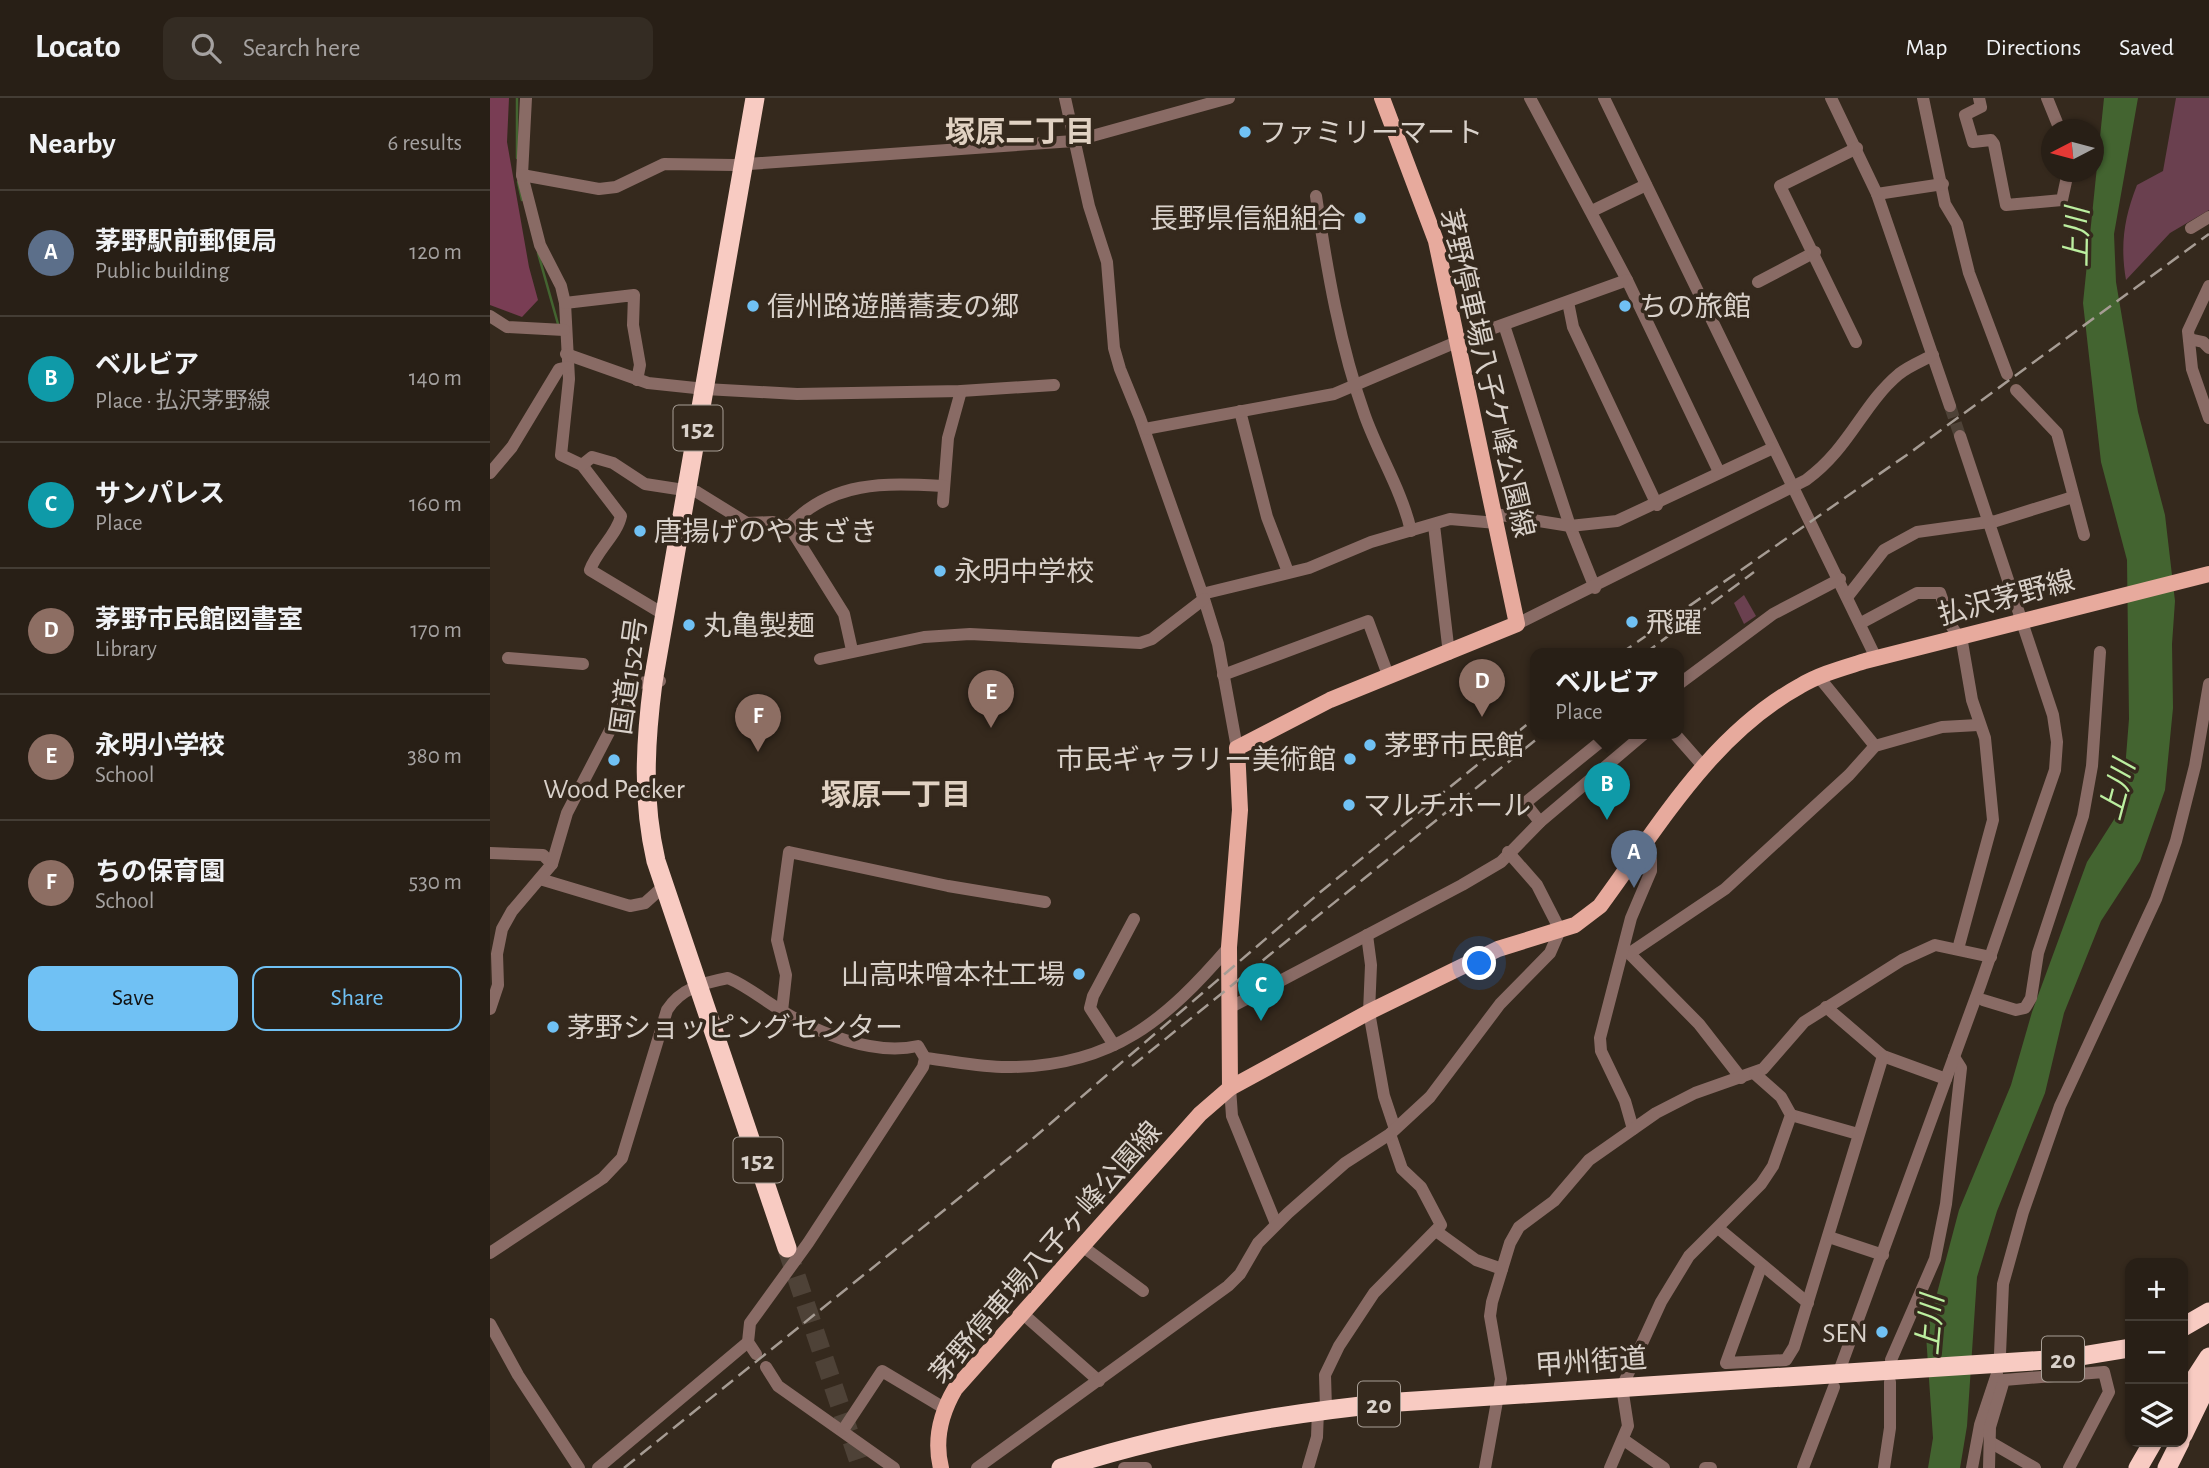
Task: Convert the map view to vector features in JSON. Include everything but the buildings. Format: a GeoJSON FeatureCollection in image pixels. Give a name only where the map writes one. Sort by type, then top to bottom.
{"type":"FeatureCollection","features":[{"type":"Feature","properties":{"kind":"highway","name":"国道152号"},"geometry":{"type":"LineString","coordinates":[[755,98],[665,615],[644,778],[648,826],[665,885],[787,1248]]}},
{"type":"Feature","properties":{"kind":"highway"},"geometry":{"type":"LineString","coordinates":[[2188,1325],[2206,1320]]}},
{"type":"Feature","properties":{"kind":"highway","name":"甲州街道"},"geometry":{"type":"LineString","coordinates":[[1061,1468],[1170,1436],[1322,1409],[2063,1359],[2125,1349]]}},
{"type":"Feature","properties":{"kind":"highway"},"geometry":{"type":"LineString","coordinates":[[2188,1389],[2209,1357]]}},
{"type":"Feature","properties":{"kind":"highway"},"geometry":{"type":"LineString","coordinates":[[2188,1425],[2209,1381]]}},
{"type":"Feature","properties":{"kind":"highway"},"geometry":{"type":"LineString","coordinates":[[2138,1468],[2150,1447]]}},
{"type":"Feature","properties":{"kind":"highway"},"geometry":{"type":"LineString","coordinates":[[2167,1468],[2177,1447]]}},
{"type":"Feature","properties":{"kind":"main road","name":"茅野停車場八子ケ峰公園線"},"geometry":{"type":"LineString","coordinates":[[1382,98],[1436,241],[1517,624]]}},
{"type":"Feature","properties":{"kind":"main road","name":"払沢茅野線"},"geometry":{"type":"LineString","coordinates":[[1703,766],[1747,721],[1818,676],[1876,657],[2023,618],[2208,574]]}},
{"type":"Feature","properties":{"kind":"main road"},"geometry":{"type":"LineString","coordinates":[[1230,1088],[1229,947],[1240,810],[1237,748],[1311,708],[1388,675],[1449,654],[1517,624]]}},
{"type":"Feature","properties":{"kind":"main road"},"geometry":{"type":"LineString","coordinates":[[1641,852],[1703,766]]}},
{"type":"Feature","properties":{"kind":"main road","name":"茅野停車場八子ヶ峰公園線"},"geometry":{"type":"LineString","coordinates":[[941,1468],[939,1441],[944,1408],[955,1389],[1200,1114],[1230,1088],[1369,1012],[1466,963],[1584,920],[1600,906],[1641,852]]}},
{"type":"Feature","properties":{"kind":"street"},"geometry":{"type":"LineString","coordinates":[[526,98],[522,175],[540,245],[561,286],[565,303],[567,360],[561,455],[582,465],[621,516],[619,525],[601,548],[590,570],[665,615]]}},
{"type":"Feature","properties":{"kind":"street"},"geometry":{"type":"LineString","coordinates":[[1065,98],[1089,206],[1107,262],[1114,348],[1218,644],[1237,748]]}},
{"type":"Feature","properties":{"kind":"street"},"geometry":{"type":"LineString","coordinates":[[522,175],[599,189],[616,187],[664,164],[743,164],[1074,141],[1228,98]]}},
{"type":"Feature","properties":{"kind":"street"},"geometry":{"type":"LineString","coordinates":[[1530,98],[1627,280],[1719,472]]}},
{"type":"Feature","properties":{"kind":"street"},"geometry":{"type":"LineString","coordinates":[[1604,98],[1876,657]]}},
{"type":"Feature","properties":{"kind":"street"},"geometry":{"type":"LineString","coordinates":[[1831,98],[1877,194],[1950,406]]}},
{"type":"Feature","properties":{"kind":"street"},"geometry":{"type":"LineString","coordinates":[[1923,98],[1948,214],[1957,224],[1969,273],[2007,374]]}},
{"type":"Feature","properties":{"kind":"street"},"geometry":{"type":"LineString","coordinates":[[1979,98],[1981,107],[1965,115],[1973,142],[1991,140],[1994,144],[2006,205],[2062,200],[2066,182]]}},
{"type":"Feature","properties":{"kind":"street"},"geometry":{"type":"LineString","coordinates":[[2047,98],[2056,119]]}},
{"type":"Feature","properties":{"kind":"street"},"geometry":{"type":"LineString","coordinates":[[1856,342],[1815,252],[1780,186],[1857,148]]}},
{"type":"Feature","properties":{"kind":"street"},"geometry":{"type":"LineString","coordinates":[[1877,194],[1943,184]]}},
{"type":"Feature","properties":{"kind":"street"},"geometry":{"type":"LineString","coordinates":[[1592,211],[1646,186]]}},
{"type":"Feature","properties":{"kind":"street"},"geometry":{"type":"LineString","coordinates":[[1316,196],[1325,262],[1356,385],[1366,416],[1406,510],[1410,531]]}},
{"type":"Feature","properties":{"kind":"street"},"geometry":{"type":"LineString","coordinates":[[2190,229],[2209,217]]}},
{"type":"Feature","properties":{"kind":"street"},"geometry":{"type":"LineString","coordinates":[[1758,282],[1815,252]]}},
{"type":"Feature","properties":{"kind":"street"},"geometry":{"type":"LineString","coordinates":[[1144,429],[1334,394],[1459,342],[1627,280]]}},
{"type":"Feature","properties":{"kind":"street"},"geometry":{"type":"LineString","coordinates":[[2209,286],[2191,321],[2189,340],[2192,369],[2209,418]]}},
{"type":"Feature","properties":{"kind":"street"},"geometry":{"type":"LineString","coordinates":[[565,303],[634,295],[634,325],[640,365],[638,380]]}},
{"type":"Feature","properties":{"kind":"street"},"geometry":{"type":"LineString","coordinates":[[1568,302],[1573,327],[1657,505]]}},
{"type":"Feature","properties":{"kind":"street"},"geometry":{"type":"LineString","coordinates":[[490,316],[507,327],[564,330]]}},
{"type":"Feature","properties":{"kind":"street"},"geometry":{"type":"LineString","coordinates":[[1504,325],[1570,526],[1595,588]]}},
{"type":"Feature","properties":{"kind":"street"},"geometry":{"type":"LineString","coordinates":[[2189,340],[2203,342],[2209,348]]}},
{"type":"Feature","properties":{"kind":"street"},"geometry":{"type":"LineString","coordinates":[[1517,624],[1595,588],[1793,487],[1832,458],[1885,388],[1901,372],[1933,355]]}},
{"type":"Feature","properties":{"kind":"street"},"geometry":{"type":"LineString","coordinates":[[567,360],[638,380],[705,389],[797,394],[961,391],[1054,385]]}},
{"type":"Feature","properties":{"kind":"street"},"geometry":{"type":"LineString","coordinates":[[490,473],[512,447],[567,360]]}},
{"type":"Feature","properties":{"kind":"street"},"geometry":{"type":"LineString","coordinates":[[2016,390],[2057,433],[2084,535]]}},
{"type":"Feature","properties":{"kind":"street"},"geometry":{"type":"LineString","coordinates":[[943,502],[948,438],[961,391]]}},
{"type":"Feature","properties":{"kind":"street"},"geometry":{"type":"LineString","coordinates":[[1240,411],[1267,517],[1288,572]]}},
{"type":"Feature","properties":{"kind":"street"},"geometry":{"type":"LineString","coordinates":[[1841,1366],[1991,957],[2048,794],[2055,761],[2057,742],[2053,715],[2023,618],[1960,436]]}},
{"type":"Feature","properties":{"kind":"street"},"geometry":{"type":"LineString","coordinates":[[820,659],[852,650],[924,637],[970,634],[1140,643],[1152,639],[1203,596],[1309,568],[1371,542],[1460,519],[1496,518],[1570,526],[1617,521],[1657,505],[1719,472],[1773,448]]}},
{"type":"Feature","properties":{"kind":"street"},"geometry":{"type":"LineString","coordinates":[[582,465],[592,457],[613,463],[645,484],[688,490],[747,523],[773,522],[789,526],[844,614],[852,650]]}},
{"type":"Feature","properties":{"kind":"street"},"geometry":{"type":"LineString","coordinates":[[789,526],[824,499],[868,484],[943,486]]}},
{"type":"Feature","properties":{"kind":"street"},"geometry":{"type":"LineString","coordinates":[[1847,596],[1878,557],[1900,540],[1917,532],[1988,523],[2073,497]]}},
{"type":"Feature","properties":{"kind":"street"},"geometry":{"type":"LineString","coordinates":[[1434,525],[1449,654]]}},
{"type":"Feature","properties":{"kind":"street"},"geometry":{"type":"LineString","coordinates":[[1684,680],[1773,614],[1840,579]]}},
{"type":"Feature","properties":{"kind":"street"},"geometry":{"type":"LineString","coordinates":[[1861,623],[1917,593],[1940,593],[1962,642],[1978,725],[1985,738],[1993,820],[1958,949]]}},
{"type":"Feature","properties":{"kind":"street"},"geometry":{"type":"LineString","coordinates":[[1223,675],[1368,621],[1388,675]]}},
{"type":"Feature","properties":{"kind":"street"},"geometry":{"type":"LineString","coordinates":[[1983,1000],[2016,1010],[2025,1008],[2031,999],[2038,953],[2083,816],[2092,766],[2100,652]]}},
{"type":"Feature","properties":{"kind":"street"},"geometry":{"type":"LineString","coordinates":[[508,658],[583,664]]}},
{"type":"Feature","properties":{"kind":"street"},"geometry":{"type":"LineString","coordinates":[[1818,676],[1875,746]]}},
{"type":"Feature","properties":{"kind":"street"},"geometry":{"type":"LineString","coordinates":[[490,1009],[498,985],[497,954],[502,929],[552,864],[567,813],[631,690],[638,683],[657,682]]}},
{"type":"Feature","properties":{"kind":"street"},"geometry":{"type":"LineString","coordinates":[[1972,1468],[1980,1425],[1997,1363],[2003,1284],[2023,1212],[2060,1106],[2156,899],[2176,841],[2209,684]]}},
{"type":"Feature","properties":{"kind":"street"},"geometry":{"type":"LineString","coordinates":[[1626,951],[1725,888],[1849,775],[1875,746],[1942,727],[1978,725]]}},
{"type":"Feature","properties":{"kind":"street"},"geometry":{"type":"LineString","coordinates":[[1540,822],[1525,803],[1604,739]]}},
{"type":"Feature","properties":{"kind":"street"},"geometry":{"type":"LineString","coordinates":[[1621,739],[1628,747]]}},
{"type":"Feature","properties":{"kind":"street"},"geometry":{"type":"LineString","coordinates":[[1231,1007],[1501,862],[1540,822],[1638,739]]}},
{"type":"Feature","properties":{"kind":"street"},"geometry":{"type":"LineString","coordinates":[[1679,739],[1703,766]]}},
{"type":"Feature","properties":{"kind":"street"},"geometry":{"type":"LineString","coordinates":[[782,1011],[786,975],[777,940],[789,852],[948,886],[1045,902]]}},
{"type":"Feature","properties":{"kind":"street"},"geometry":{"type":"LineString","coordinates":[[977,1468],[1228,1286],[1240,1274],[1258,1243],[1276,1224],[1345,1163],[1392,1131],[1430,1097],[1500,1004],[1550,953],[1560,930],[1537,885],[1508,852]]}},
{"type":"Feature","properties":{"kind":"street"},"geometry":{"type":"LineString","coordinates":[[1633,1129],[1600,1044],[1626,951],[1631,918],[1651,871],[1651,859],[1641,852]]}},
{"type":"Feature","properties":{"kind":"street"},"geometry":{"type":"LineString","coordinates":[[490,853],[543,855],[552,864]]}},
{"type":"Feature","properties":{"kind":"street"},"geometry":{"type":"LineString","coordinates":[[540,879],[630,906],[645,903],[665,885]]}},
{"type":"Feature","properties":{"kind":"street"},"geometry":{"type":"LineString","coordinates":[[1114,1045],[1090,1007],[1093,996],[1134,919]]}},
{"type":"Feature","properties":{"kind":"street"},"geometry":{"type":"LineString","coordinates":[[1308,1468],[1317,1437],[1325,1375],[1339,1346],[1374,1293],[1441,1224],[1421,1187],[1402,1169],[1392,1131],[1369,1012],[1371,965],[1367,935]]}},
{"type":"Feature","properties":{"kind":"street"},"geometry":{"type":"LineString","coordinates":[[1485,1468],[1501,1379],[1490,1316],[1502,1269],[1519,1227],[1554,1201],[1589,1160],[1633,1129],[1695,1093],[1755,1074],[1763,1069],[1804,1022],[1925,947],[1935,945],[1991,957]]}},
{"type":"Feature","properties":{"kind":"street"},"geometry":{"type":"LineString","coordinates":[[925,1058],[1010,1067],[1056,1064],[1095,1055],[1159,1019],[1194,988],[1229,947]]}},
{"type":"Feature","properties":{"kind":"street"},"geometry":{"type":"LineString","coordinates":[[1626,951],[1699,1024],[1741,1078]]}},
{"type":"Feature","properties":{"kind":"street"},"geometry":{"type":"LineString","coordinates":[[490,1253],[603,1178],[622,1158],[667,1010],[676,996],[698,985],[728,978],[782,1011],[839,1038],[893,1049],[918,1046],[925,1058],[923,1067],[894,1114],[880,1128],[808,1243],[750,1323],[748,1342],[757,1354]]}},
{"type":"Feature","properties":{"kind":"street"},"geometry":{"type":"LineString","coordinates":[[1826,1007],[1883,1056],[1946,1079]]}},
{"type":"Feature","properties":{"kind":"street"},"geometry":{"type":"LineString","coordinates":[[1761,1267],[1726,1363],[1786,1360],[1808,1303],[1883,1056]]}},
{"type":"Feature","properties":{"kind":"street"},"geometry":{"type":"LineString","coordinates":[[1891,1360],[1922,1293],[1940,1238],[1961,1068],[1954,1057]]}},
{"type":"Feature","properties":{"kind":"street"},"geometry":{"type":"LineString","coordinates":[[1755,1074],[1780,1097],[1791,1115],[1858,1134]]}},
{"type":"Feature","properties":{"kind":"street"},"geometry":{"type":"LineString","coordinates":[[1230,1088],[1232,1116],[1276,1224]]}},
{"type":"Feature","properties":{"kind":"street"},"geometry":{"type":"LineString","coordinates":[[1610,1468],[1628,1426],[1622,1387],[1661,1301],[1689,1256],[1738,1210],[1773,1166],[1791,1115]]}},
{"type":"Feature","properties":{"kind":"street"},"geometry":{"type":"LineString","coordinates":[[1718,1228],[1761,1267],[1808,1303]]}},
{"type":"Feature","properties":{"kind":"street"},"geometry":{"type":"LineString","coordinates":[[1436,1231],[1476,1260],[1502,1269]]}},
{"type":"Feature","properties":{"kind":"street"},"geometry":{"type":"LineString","coordinates":[[1829,1237],[1883,1255]]}},
{"type":"Feature","properties":{"kind":"street"},"geometry":{"type":"LineString","coordinates":[[1082,1246],[1143,1291]]}},
{"type":"Feature","properties":{"kind":"street"},"geometry":{"type":"LineString","coordinates":[[1022,1313],[1099,1381]]}},
{"type":"Feature","properties":{"kind":"street"},"geometry":{"type":"LineString","coordinates":[[490,1324],[518,1375],[579,1468]]}},
{"type":"Feature","properties":{"kind":"street"},"geometry":{"type":"LineString","coordinates":[[598,1468],[748,1342]]}},
{"type":"Feature","properties":{"kind":"street"},"geometry":{"type":"LineString","coordinates":[[766,1367],[778,1385],[894,1468]]}},
{"type":"Feature","properties":{"kind":"street"},"geometry":{"type":"LineString","coordinates":[[842,1430],[882,1371],[944,1408]]}},
{"type":"Feature","properties":{"kind":"street"},"geometry":{"type":"LineString","coordinates":[[1989,1468],[1990,1427],[2004,1380],[2104,1372],[2109,1392],[2069,1468]]}},
{"type":"Feature","properties":{"kind":"street"},"geometry":{"type":"LineString","coordinates":[[1884,1468],[1890,1428],[1890,1382]]}},
{"type":"Feature","properties":{"kind":"street"},"geometry":{"type":"LineString","coordinates":[[1803,1468],[1834,1387]]}},
{"type":"Feature","properties":{"kind":"street"},"geometry":{"type":"LineString","coordinates":[[1624,1440],[1664,1468]]}},
{"type":"Feature","properties":{"kind":"street"},"geometry":{"type":"LineString","coordinates":[[1990,1442],[2035,1468]]}},
{"type":"Feature","properties":{"kind":"street"},"geometry":{"type":"LineString","coordinates":[[1124,1468],[1146,1468]]}},
{"type":"Feature","properties":{"kind":"street"},"geometry":{"type":"LineString","coordinates":[[1705,1468],[1711,1468]]}},
{"type":"Feature","properties":{"kind":"shaded area"},"geometry":{"type":"Polygon","coordinates":[[[490,98],[509,98],[507,142],[529,267],[538,300],[522,317],[490,305],[490,98]]]}},
{"type":"Feature","properties":{"kind":"shaded area"},"geometry":{"type":"Polygon","coordinates":[[[2176,98],[2209,98],[2209,210],[2170,233],[2126,280],[2123,243],[2129,209],[2137,185],[2163,171],[2176,98]]]}},
{"type":"Feature","properties":{"kind":"shaded area"},"geometry":{"type":"Polygon","coordinates":[[[1744,595],[1756,616],[1744,624],[1734,603],[1744,595]]]}},
{"type":"Feature","properties":{"kind":"water","name":"上川"},"geometry":{"type":"Polygon","coordinates":[[[2104,98],[2138,98],[2114,234],[2116,282],[2138,412],[2165,515],[2175,601],[2172,644],[2173,708],[2165,790],[2140,861],[2101,921],[2064,1013],[2045,1093],[1997,1211],[1977,1277],[1967,1426],[1960,1468],[1928,1468],[1933,1438],[1926,1335],[1959,1210],[2011,1085],[2032,1012],[2087,862],[2122,807],[2129,719],[2127,560],[2101,462],[2083,303],[2095,182],[2104,182],[2104,119],[2102,119],[2104,98]]]}},
{"type":"Feature","properties":{"kind":"waterway"},"geometry":{"type":"LineString","coordinates":[[517,98],[517,158]]}},
{"type":"Feature","properties":{"kind":"waterway"},"geometry":{"type":"LineString","coordinates":[[518,182],[522,200]]}},
{"type":"Feature","properties":{"kind":"waterway"},"geometry":{"type":"LineString","coordinates":[[538,253],[558,324]]}},
{"type":"Feature","properties":{"kind":"tunnel"},"geometry":{"type":"LineString","coordinates":[[1950,406],[1960,436]]}},
{"type":"Feature","properties":{"kind":"tunnel"},"geometry":{"type":"LineString","coordinates":[[787,1249],[861,1468]]}},
{"type":"Feature","properties":{"kind":"railway"},"geometry":{"type":"LineString","coordinates":[[1629,648],[1911,452],[2209,234]]}},
{"type":"Feature","properties":{"kind":"railway"},"geometry":{"type":"LineString","coordinates":[[1652,648],[1754,572]]}},
{"type":"Feature","properties":{"kind":"railway"},"geometry":{"type":"LineString","coordinates":[[624,1468],[1030,1141],[1318,894],[1530,722]]}},
{"type":"Feature","properties":{"kind":"railway"},"geometry":{"type":"LineString","coordinates":[[1132,1066],[1537,739]]}},
{"type":"Feature","properties":{"kind":"place","name":"ファミリーマート"},"geometry":{"type":"Point","coordinates":[1245,132]}},
{"type":"Feature","properties":{"kind":"place","name":"長野県信組組合"},"geometry":{"type":"Point","coordinates":[1360,218]}},
{"type":"Feature","properties":{"kind":"place","name":"信州路遊膳蕎麦の郷"},"geometry":{"type":"Point","coordinates":[753,306]}},
{"type":"Feature","properties":{"kind":"place","name":"ちの旅館"},"geometry":{"type":"Point","coordinates":[1625,306]}},
{"type":"Feature","properties":{"kind":"place","name":"唐揚げのやまざき"},"geometry":{"type":"Point","coordinates":[640,531]}},
{"type":"Feature","properties":{"kind":"place","name":"永明中学校"},"geometry":{"type":"Point","coordinates":[940,571]}},
{"type":"Feature","properties":{"kind":"place","name":"飛躍"},"geometry":{"type":"Point","coordinates":[1632,622]}},
{"type":"Feature","properties":{"kind":"place","name":"丸亀製麺"},"geometry":{"type":"Point","coordinates":[689,625]}},
{"type":"Feature","properties":{"kind":"place","name":"茅野市民館図書室"},"geometry":{"type":"Point","coordinates":[1482,717]}},
{"type":"Feature","properties":{"kind":"place","name":"永明小学校"},"geometry":{"type":"Point","coordinates":[991,728]}},
{"type":"Feature","properties":{"kind":"place","name":"茅野市民館"},"geometry":{"type":"Point","coordinates":[1370,745]}},
{"type":"Feature","properties":{"kind":"place","name":"ちの保育園"},"geometry":{"type":"Point","coordinates":[758,752]}},
{"type":"Feature","properties":{"kind":"place","name":"市民ギャラリー美術館"},"geometry":{"type":"Point","coordinates":[1350,759]}},
{"type":"Feature","properties":{"kind":"place","name":"Wood Pecker"},"geometry":{"type":"Point","coordinates":[614,760]}},
{"type":"Feature","properties":{"kind":"place","name":"マルチホール"},"geometry":{"type":"Point","coordinates":[1349,805]}},
{"type":"Feature","properties":{"kind":"place","name":"ベルビア"},"geometry":{"type":"Point","coordinates":[1607,820]}},
{"type":"Feature","properties":{"kind":"place","name":"茅野駅前郵便局"},"geometry":{"type":"Point","coordinates":[1634,888]}},
{"type":"Feature","properties":{"kind":"place","name":"山高味噌本社工場"},"geometry":{"type":"Point","coordinates":[1079,974]}},
{"type":"Feature","properties":{"kind":"place","name":"サンパレス"},"geometry":{"type":"Point","coordinates":[1261,1021]}},
{"type":"Feature","properties":{"kind":"place","name":"茅野ショッピングセンター"},"geometry":{"type":"Point","coordinates":[553,1027]}},
{"type":"Feature","properties":{"kind":"place","name":"SEN"},"geometry":{"type":"Point","coordinates":[1882,1332]}},
{"type":"Feature","properties":{"kind":"district","name":"塚原二丁目"},"geometry":{"type":"Point","coordinates":[1020,132]}},
{"type":"Feature","properties":{"kind":"district","name":"塚原一丁目"},"geometry":{"type":"Point","coordinates":[896,795]}}]}
